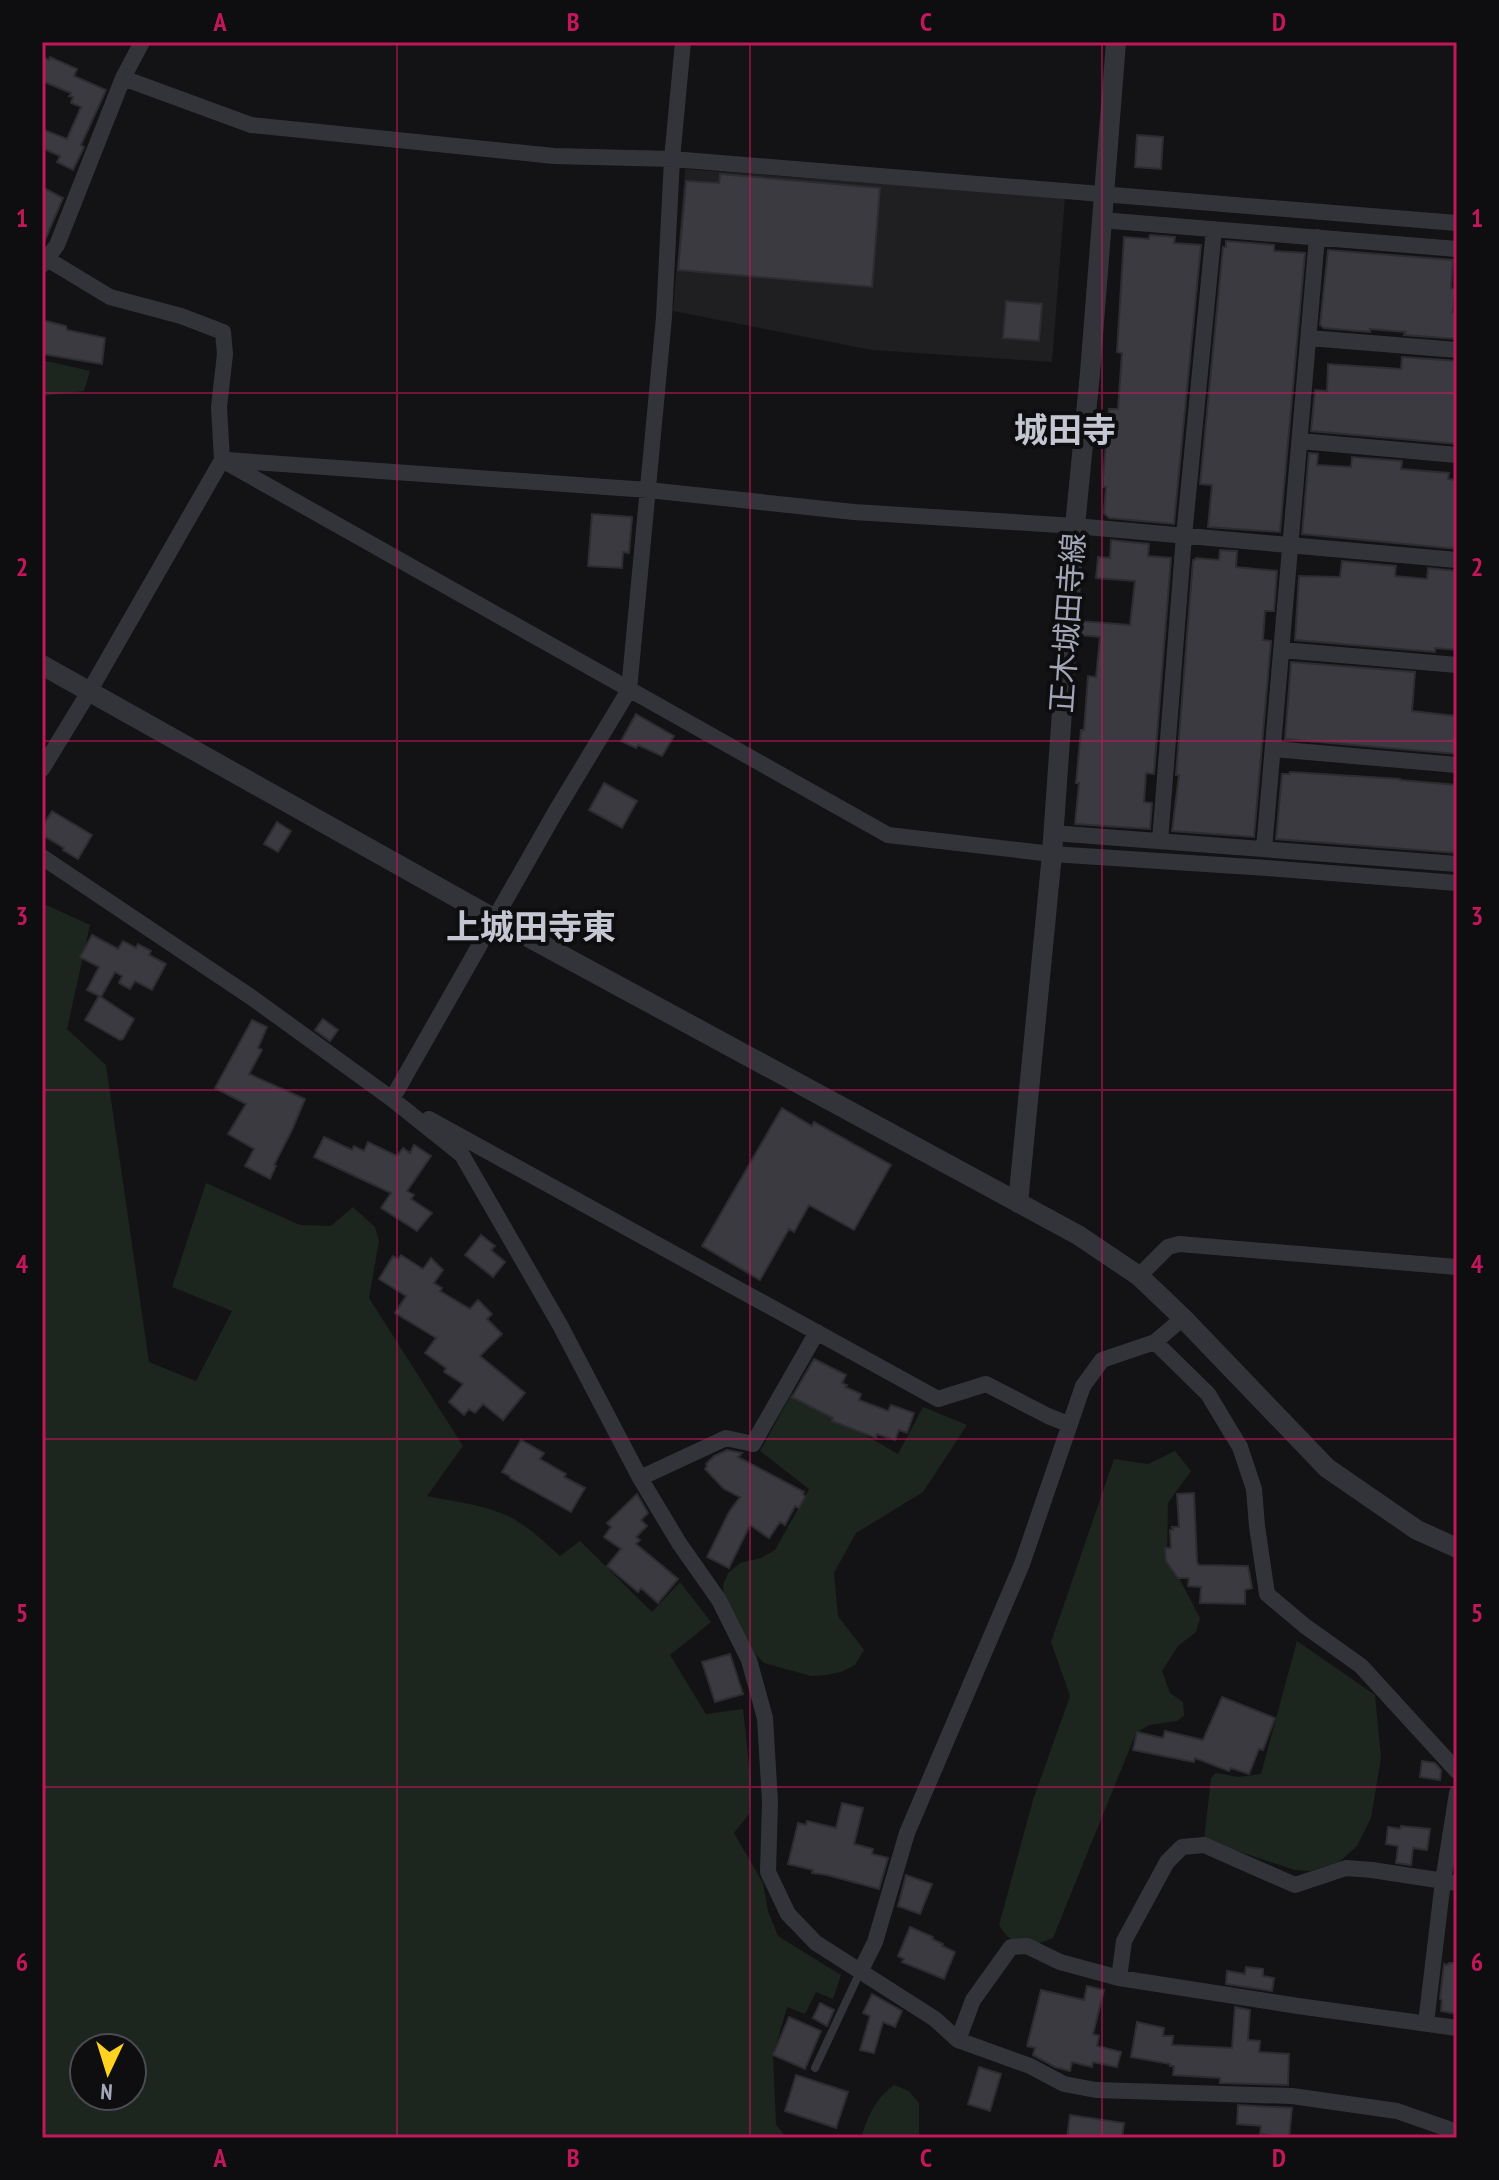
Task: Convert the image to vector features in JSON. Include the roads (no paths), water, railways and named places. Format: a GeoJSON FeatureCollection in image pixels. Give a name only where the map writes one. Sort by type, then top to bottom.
{"type":"FeatureCollection","features":[{"type":"Feature","properties":{"kind":"street"},"geometry":{"type":"LineString","coordinates":[[42,769],[222,460],[219,407],[225,354],[223,332],[181,316],[110,297],[45,262],[57,245],[123,78],[142,42]]}},
{"type":"Feature","properties":{"kind":"street"},"geometry":{"type":"LineString","coordinates":[[392,1099],[629,690],[664,317],[672,159],[683,42]]}},
{"type":"Feature","properties":{"kind":"street","name":"正木城田寺線"},"geometry":{"type":"LineString","coordinates":[[1018,1203],[1052,854],[1075,526],[1116,42]]}},
{"type":"Feature","properties":{"kind":"street"},"geometry":{"type":"LineString","coordinates":[[123,78],[251,125],[554,156],[672,159],[1457,223]]}},
{"type":"Feature","properties":{"kind":"street"},"geometry":{"type":"LineString","coordinates":[[1101,220],[1457,249]]}},
{"type":"Feature","properties":{"kind":"street"},"geometry":{"type":"LineString","coordinates":[[1160,841],[1184,536],[1214,229]]}},
{"type":"Feature","properties":{"kind":"street"},"geometry":{"type":"LineString","coordinates":[[1264,849],[1317,237]]}},
{"type":"Feature","properties":{"kind":"street"},"geometry":{"type":"LineString","coordinates":[[1309,338],[1457,350]]}},
{"type":"Feature","properties":{"kind":"street"},"geometry":{"type":"LineString","coordinates":[[1300,441],[1457,455]]}},
{"type":"Feature","properties":{"kind":"street"},"geometry":{"type":"LineString","coordinates":[[222,460],[648,490],[854,512],[1075,526],[1457,560]]}},
{"type":"Feature","properties":{"kind":"street"},"geometry":{"type":"LineString","coordinates":[[222,460],[888,835],[1052,854],[1457,883]]}},
{"type":"Feature","properties":{"kind":"street"},"geometry":{"type":"LineString","coordinates":[[1282,650],[1457,665]]}},
{"type":"Feature","properties":{"kind":"street"},"geometry":{"type":"LineString","coordinates":[[42,665],[495,919],[1078,1235],[1139,1276],[1327,1468],[1417,1530],[1457,1548]]}},
{"type":"Feature","properties":{"kind":"street"},"geometry":{"type":"LineString","coordinates":[[1273,749],[1457,765]]}},
{"type":"Feature","properties":{"kind":"street"},"geometry":{"type":"LineString","coordinates":[[1053,833],[1457,864]]}},
{"type":"Feature","properties":{"kind":"street"},"geometry":{"type":"LineString","coordinates":[[42,857],[251,997],[392,1099],[462,1155],[560,1325],[640,1478],[679,1543],[719,1600],[749,1660],[765,1718],[770,1802],[768,1872],[788,1914],[816,1943],[935,2019],[958,2040],[1030,2066],[1064,2084],[1096,2090],[1292,2096],[1397,2111],[1457,2132]]}},
{"type":"Feature","properties":{"kind":"street"},"geometry":{"type":"LineString","coordinates":[[392,1099],[938,1399],[986,1384],[1068,1424]]}},
{"type":"Feature","properties":{"kind":"street"},"geometry":{"type":"LineString","coordinates":[[1139,1276],[1168,1247],[1179,1244],[1457,1267]]}},
{"type":"Feature","properties":{"kind":"street"},"geometry":{"type":"LineString","coordinates":[[860,1972],[875,1942],[907,1833],[1022,1564],[1083,1386],[1102,1360],[1155,1342],[1183,1318]]}},
{"type":"Feature","properties":{"kind":"street"},"geometry":{"type":"LineString","coordinates":[[640,1478],[726,1438],[753,1444],[817,1332]]}},
{"type":"Feature","properties":{"kind":"street"},"geometry":{"type":"LineString","coordinates":[[1155,1342],[1208,1394],[1240,1447],[1254,1489],[1267,1594],[1361,1666],[1457,1771]]}},
{"type":"Feature","properties":{"kind":"street"},"geometry":{"type":"LineString","coordinates":[[1426,2023],[1450,1882],[1457,1793]]}},
{"type":"Feature","properties":{"kind":"street"},"geometry":{"type":"LineString","coordinates":[[1119,1978],[1124,1941],[1167,1862],[1182,1847],[1204,1845],[1295,1885],[1346,1868],[1450,1882]]}},
{"type":"Feature","properties":{"kind":"street"},"geometry":{"type":"LineString","coordinates":[[958,2040],[973,2000],[1011,1947],[1027,1946],[1060,1962],[1119,1978],[1457,2028]]}},
{"type":"Feature","properties":{"kind":"lane"},"geometry":{"type":"LineString","coordinates":[[815,2068],[860,1972]]}},
{"type":"Feature","properties":{"kind":"district","name":"城田寺"},"geometry":{"type":"Point","coordinates":[1065,430]}},
{"type":"Feature","properties":{"kind":"district","name":"上城田寺東"},"geometry":{"type":"Point","coordinates":[531,927]}}]}
